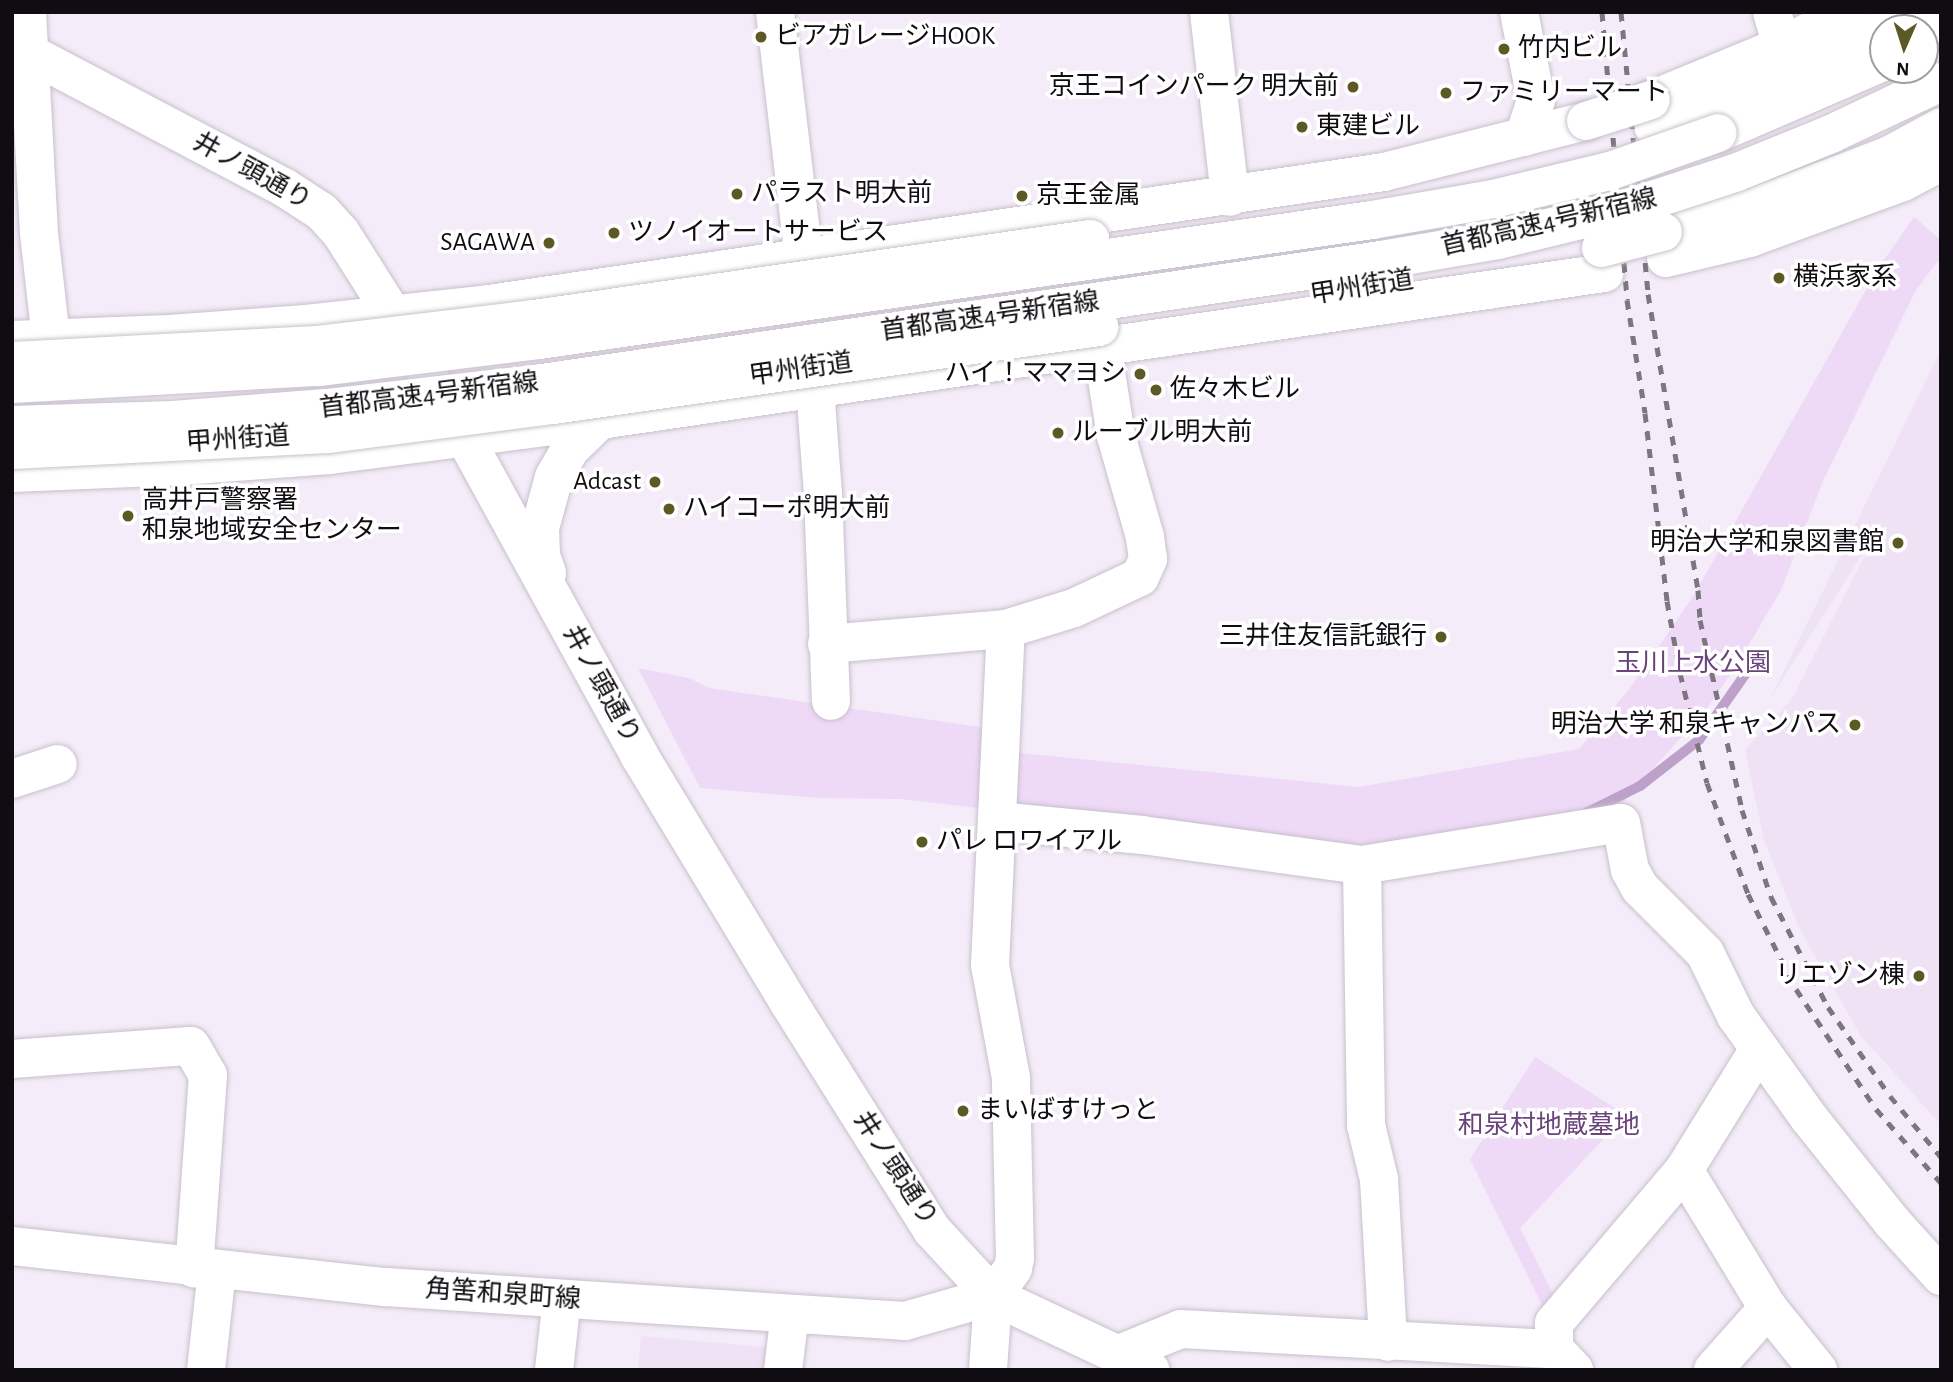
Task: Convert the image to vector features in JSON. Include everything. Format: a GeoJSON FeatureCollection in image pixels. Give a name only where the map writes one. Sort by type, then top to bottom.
{"type":"FeatureCollection","features":[{"type":"Feature","properties":{"kind":"main road"},"geometry":{"type":"LineString","coordinates":[[27,12],[21,49],[51,338]]}},
{"type":"Feature","properties":{"kind":"main road"},"geometry":{"type":"LineString","coordinates":[[775,12],[804,259]]}},
{"type":"Feature","properties":{"kind":"main road"},"geometry":{"type":"LineString","coordinates":[[1209,12],[1230,197]]}},
{"type":"Feature","properties":{"kind":"main road"},"geometry":{"type":"LineString","coordinates":[[1519,12],[1536,100],[1524,137]]}},
{"type":"Feature","properties":{"kind":"main road"},"geometry":{"type":"LineString","coordinates":[[1652,113],[1777,29],[1847,12]]}},
{"type":"Feature","properties":{"kind":"main road"},"geometry":{"type":"LineString","coordinates":[[12,361],[316,345],[534,319],[1389,193],[1652,113],[1708,109],[1835,53],[1910,12]]}},
{"type":"Feature","properties":{"kind":"main road","name":"井ノ頭通り"},"geometry":{"type":"LineString","coordinates":[[21,49],[253,171],[322,212],[341,233],[465,438],[639,755],[932,1230],[993,1296],[1135,1362]]}},
{"type":"Feature","properties":{"kind":"main road"},"geometry":{"type":"LineString","coordinates":[[1814,94],[1869,62]]}},
{"type":"Feature","properties":{"kind":"main road","name":"首都高速4号新宿線"},"geometry":{"type":"LineString","coordinates":[[12,384],[319,367],[539,340],[1372,220],[1493,199],[1609,171],[1718,134],[1869,68]]}},
{"type":"Feature","properties":{"kind":"main road","name":"首都高速4号新宿線"},"geometry":{"type":"LineString","coordinates":[[12,425],[173,420],[313,409],[542,383],[1367,262],[1499,240],[1618,211],[1734,173],[1831,134],[1941,82]]}},
{"type":"Feature","properties":{"kind":"main road"},"geometry":{"type":"LineString","coordinates":[[1499,240],[1651,213],[1737,190],[1821,160],[1941,111]]}},
{"type":"Feature","properties":{"kind":"main road"},"geometry":{"type":"LineString","coordinates":[[1664,245],[1890,155],[1941,127]]}},
{"type":"Feature","properties":{"kind":"main road"},"geometry":{"type":"LineString","coordinates":[[12,340],[170,334],[393,315],[1230,197],[1384,172],[1524,137],[1588,133]]}},
{"type":"Feature","properties":{"kind":"main road"},"geometry":{"type":"LineString","coordinates":[[1664,245],[1751,238],[1903,182],[1941,162]]}},
{"type":"Feature","properties":{"kind":"main road","name":"甲州街道"},"geometry":{"type":"LineString","coordinates":[[12,450],[329,434],[1101,337],[1400,283],[1602,260],[1664,245]]}},
{"type":"Feature","properties":{"kind":"main road"},"geometry":{"type":"LineString","coordinates":[[12,473],[181,466],[330,455],[600,420],[815,388],[1101,337],[1116,436],[1136,500],[1148,559],[1140,577],[1115,591],[1006,629],[827,644]]}},
{"type":"Feature","properties":{"kind":"main road"},"geometry":{"type":"LineString","coordinates":[[815,388],[823,494],[831,701]]}},
{"type":"Feature","properties":{"kind":"main road"},"geometry":{"type":"LineString","coordinates":[[568,625],[541,556],[540,528],[554,477],[571,448],[600,420]]}},
{"type":"Feature","properties":{"kind":"main road"},"geometry":{"type":"LineString","coordinates":[[988,1370],[993,1296],[1013,1268],[1015,1258],[1011,1078],[990,965],[1006,629]]}},
{"type":"Feature","properties":{"kind":"main road"},"geometry":{"type":"LineString","coordinates":[[997,821],[1142,835],[1362,865],[1621,823],[1630,870],[1640,888],[1705,953],[1736,1016],[1759,1049],[1875,1201],[1941,1276]]}},
{"type":"Feature","properties":{"kind":"main road"},"geometry":{"type":"LineString","coordinates":[[1362,865],[1366,1125],[1379,1179],[1388,1342]]}},
{"type":"Feature","properties":{"kind":"main road"},"geometry":{"type":"LineString","coordinates":[[12,1059],[191,1046],[208,1075],[206,1370]]}},
{"type":"Feature","properties":{"kind":"main road"},"geometry":{"type":"LineString","coordinates":[[1135,1362],[1181,1329],[1388,1342],[1564,1359],[1555,1323],[1684,1170],[1759,1049]]}},
{"type":"Feature","properties":{"kind":"main road"},"geometry":{"type":"LineString","coordinates":[[1684,1170],[1768,1308],[1818,1370]]}},
{"type":"Feature","properties":{"kind":"main road","name":"角筈和泉町線"},"geometry":{"type":"LineString","coordinates":[[12,1246],[386,1287],[905,1321],[993,1296]]}},
{"type":"Feature","properties":{"kind":"main road"},"geometry":{"type":"LineString","coordinates":[[554,1370],[562,1299]]}},
{"type":"Feature","properties":{"kind":"main road"},"geometry":{"type":"LineString","coordinates":[[1713,1370],[1768,1308]]}},
{"type":"Feature","properties":{"kind":"main road"},"geometry":{"type":"LineString","coordinates":[[783,1370],[790,1314]]}},
{"type":"Feature","properties":{"kind":"shaded area","name":"明治大学 和泉キャンパス"},"geometry":{"type":"Polygon","coordinates":[[[1941,350],[1941,1125],[1861,1036],[1800,930],[1764,840],[1745,750],[1792,699],[1876,533],[1770,699],[1941,350]]]}},
{"type":"Feature","properties":{"kind":"shaded area"},"geometry":{"type":"Polygon","coordinates":[[[641,1336],[774,1348],[772,1370],[638,1370],[641,1336]]]}},
{"type":"Feature","properties":{"kind":"green space","name":"玉川上水公園"},"geometry":{"type":"Polygon","coordinates":[[[1914,217],[1941,240],[1941,257],[1916,290],[1823,481],[1781,590],[1738,663],[1707,708],[1614,813],[1361,854],[1010,810],[1011,752],[1358,787],[1579,749],[1631,687],[1694,595],[1879,267],[1914,217]]]}},
{"type":"Feature","properties":{"kind":"green space"},"geometry":{"type":"Polygon","coordinates":[[[638,668],[689,678],[709,688],[987,728],[987,809],[901,799],[820,798],[700,788],[638,668]]]}},
{"type":"Feature","properties":{"kind":"green space","name":"和泉村地蔵墓地"},"geometry":{"type":"Polygon","coordinates":[[[1535,1057],[1626,1115],[1520,1228],[1553,1294],[1546,1313],[1470,1159],[1535,1057]]]}},
{"type":"Feature","properties":{"kind":"waterway"},"geometry":{"type":"LineString","coordinates":[[1586,813],[1640,786],[1699,740],[1756,659]]}},
{"type":"Feature","properties":{"kind":"railway"},"geometry":{"type":"LineString","coordinates":[[1602,12],[1627,300],[1645,413],[1667,601],[1680,673],[1707,783],[1748,894],[1796,989],[1876,1109],[1941,1183]]}},
{"type":"Feature","properties":{"kind":"railway"},"geometry":{"type":"LineString","coordinates":[[1621,12],[1648,294],[1698,590],[1700,620],[1742,810],[1771,897],[1828,1007],[1890,1096],[1941,1157]]}},
{"type":"Feature","properties":{"kind":"place","name":"ビアガレージHOOK"},"geometry":{"type":"Point","coordinates":[761,37]}},
{"type":"Feature","properties":{"kind":"place","name":"竹内ビル"},"geometry":{"type":"Point","coordinates":[1504,49]}},
{"type":"Feature","properties":{"kind":"place","name":"京王コインパーク 明大前"},"geometry":{"type":"Point","coordinates":[1353,87]}},
{"type":"Feature","properties":{"kind":"place","name":"ファミリーマート"},"geometry":{"type":"Point","coordinates":[1446,93]}},
{"type":"Feature","properties":{"kind":"place","name":"東建ビル"},"geometry":{"type":"Point","coordinates":[1302,127]}},
{"type":"Feature","properties":{"kind":"place","name":"パラスト明大前"},"geometry":{"type":"Point","coordinates":[737,194]}},
{"type":"Feature","properties":{"kind":"place","name":"京王金属"},"geometry":{"type":"Point","coordinates":[1022,196]}},
{"type":"Feature","properties":{"kind":"place","name":"ツノイオートサービス"},"geometry":{"type":"Point","coordinates":[614,233]}},
{"type":"Feature","properties":{"kind":"place","name":"SAGAWA"},"geometry":{"type":"Point","coordinates":[549,243]}},
{"type":"Feature","properties":{"kind":"place","name":"横浜家系"},"geometry":{"type":"Point","coordinates":[1779,278]}},
{"type":"Feature","properties":{"kind":"place","name":"ハイ！ママヨシ"},"geometry":{"type":"Point","coordinates":[1140,374]}},
{"type":"Feature","properties":{"kind":"place","name":"佐々木ビル"},"geometry":{"type":"Point","coordinates":[1156,390]}},
{"type":"Feature","properties":{"kind":"place","name":"ルーブル明大前"},"geometry":{"type":"Point","coordinates":[1058,433]}},
{"type":"Feature","properties":{"kind":"place","name":"Adcast"},"geometry":{"type":"Point","coordinates":[655,482]}},
{"type":"Feature","properties":{"kind":"place","name":"ハイコーポ明大前"},"geometry":{"type":"Point","coordinates":[669,509]}},
{"type":"Feature","properties":{"kind":"place","name":"高井戸警察署 和泉地域安全センター"},"geometry":{"type":"Point","coordinates":[128,516]}},
{"type":"Feature","properties":{"kind":"place","name":"明治大学和泉図書館"},"geometry":{"type":"Point","coordinates":[1898,543]}},
{"type":"Feature","properties":{"kind":"place","name":"三井住友信託銀行"},"geometry":{"type":"Point","coordinates":[1441,637]}},
{"type":"Feature","properties":{"kind":"place","name":"明治大学 和泉キャンパス"},"geometry":{"type":"Point","coordinates":[1855,725]}},
{"type":"Feature","properties":{"kind":"place","name":"パレ ロワイアル"},"geometry":{"type":"Point","coordinates":[922,842]}},
{"type":"Feature","properties":{"kind":"place","name":"リエゾン棟"},"geometry":{"type":"Point","coordinates":[1919,976]}},
{"type":"Feature","properties":{"kind":"place","name":"まいばすけっと"},"geometry":{"type":"Point","coordinates":[963,1111]}}]}
